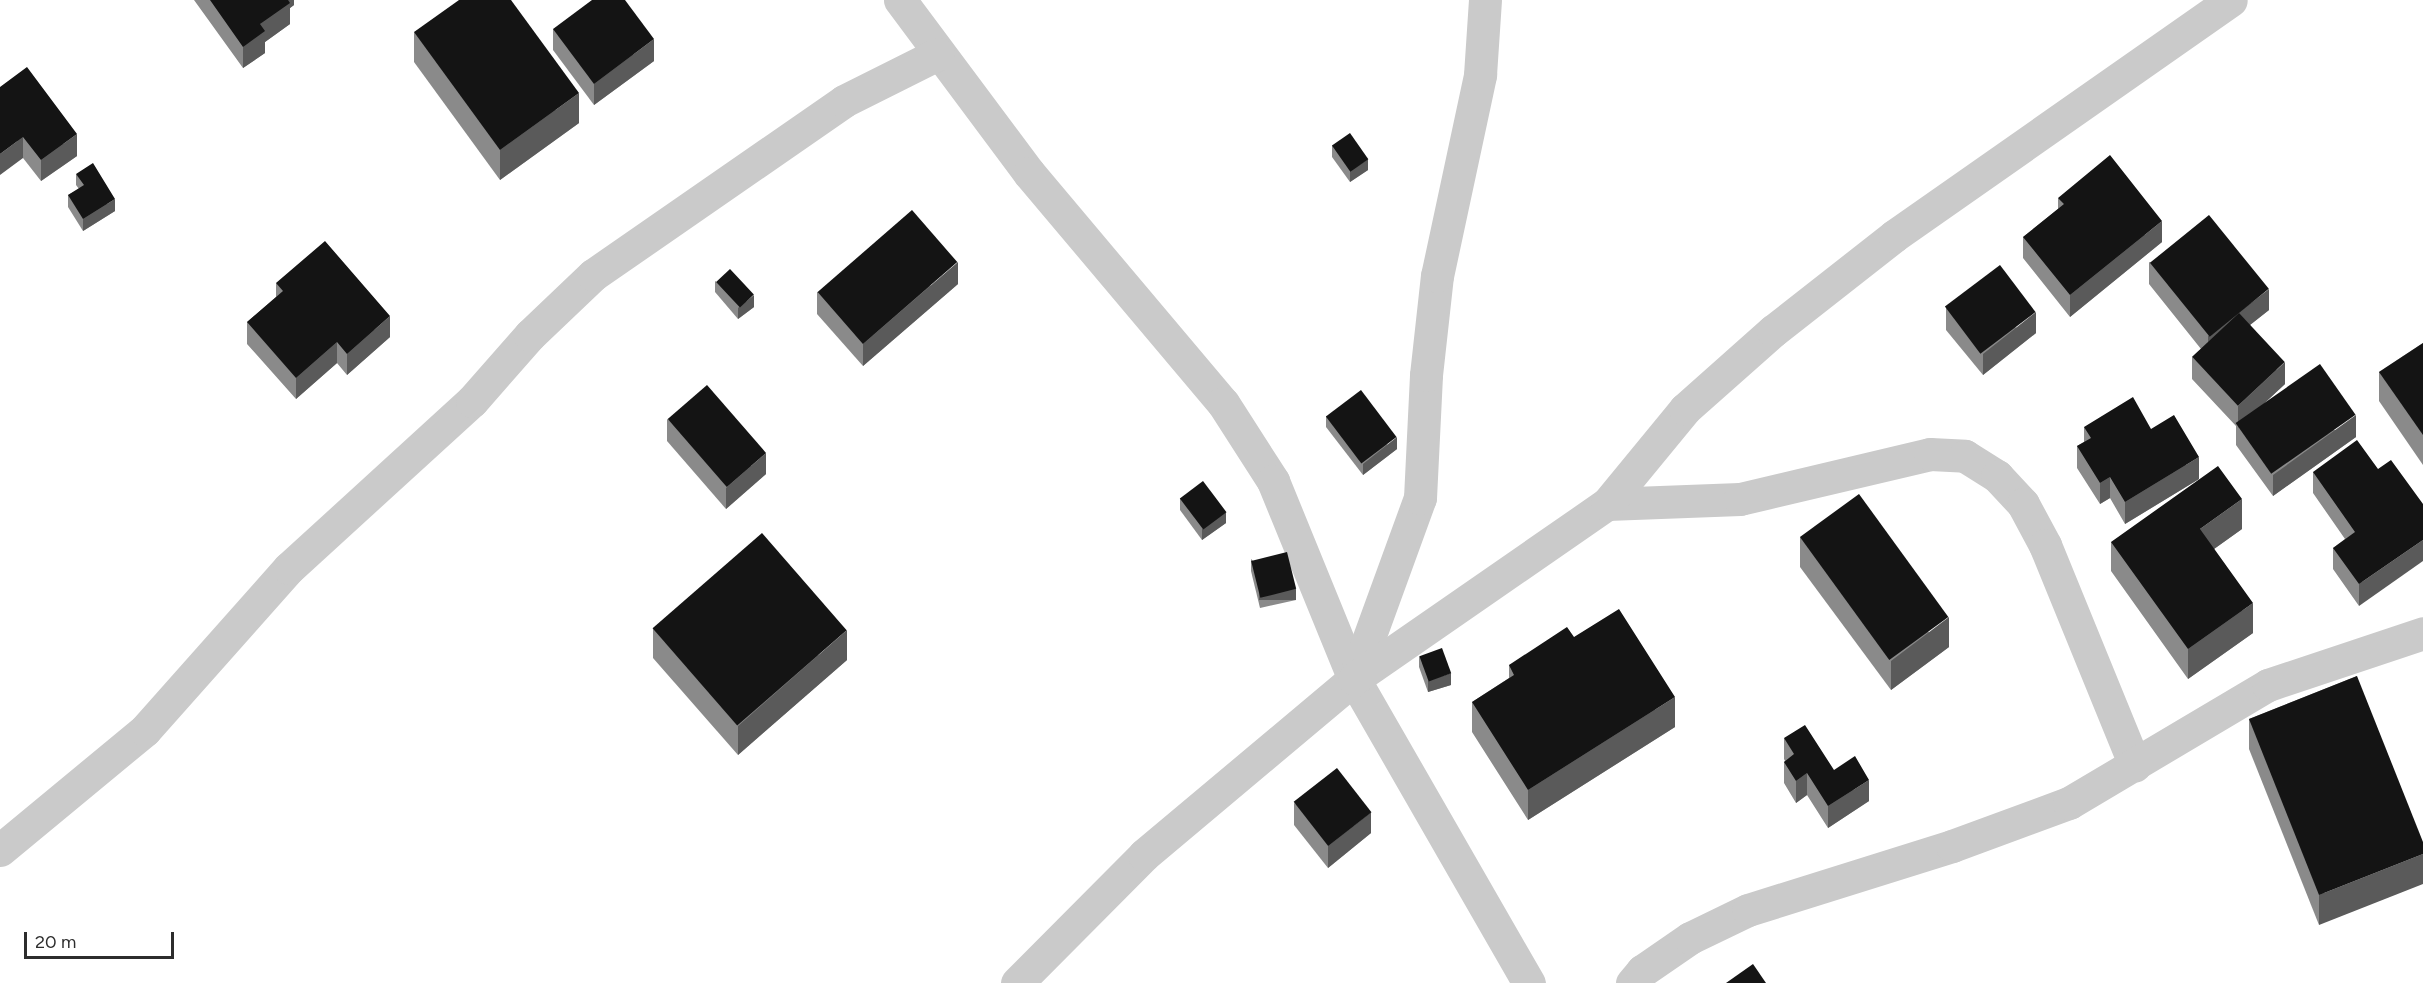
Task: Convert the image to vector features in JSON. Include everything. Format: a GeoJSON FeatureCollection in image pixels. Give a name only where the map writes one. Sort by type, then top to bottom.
{"type":"FeatureCollection","features":[{"type":"Feature","properties":{"kind":"street"},"geometry":{"type":"LineString","coordinates":[[900,0],[1029,173],[1122,278],[1223,403],[1273,481],[1353,679],[1529,983]]}},
{"type":"Feature","properties":{"kind":"street"},"geometry":{"type":"LineString","coordinates":[[1353,679],[1420,498],[1426,375],[1437,276],[1480,75],[1485,0]]}},
{"type":"Feature","properties":{"kind":"street"},"geometry":{"type":"LineString","coordinates":[[1017,983],[1045,969],[1144,855],[1353,679],[1607,504],[1685,409],[1773,331],[1894,236],[2231,0]]}},
{"type":"Feature","properties":{"kind":"street"},"geometry":{"type":"LineString","coordinates":[[0,850],[144,730],[289,568],[472,401],[530,335],[593,275],[844,101],[939,54]]}},
{"type":"Feature","properties":{"kind":"street"},"geometry":{"type":"LineString","coordinates":[[1607,504],[1740,499],[1930,453],[1965,456],[1997,476],[2023,504],[2045,545],[2135,765]]}},
{"type":"Feature","properties":{"kind":"street"},"geometry":{"type":"LineString","coordinates":[[1632,983],[1642,971],[1690,938],[1748,910],[1952,846],[2069,803],[2268,685],[2423,633]]}},
{"type":"Feature","properties":{"kind":"building"},"geometry":{"type":"Polygon","coordinates":[[[210,0],[288,0],[290,3],[260,24],[265,31],[243,47],[210,0]]]}},
{"type":"Feature","properties":{"kind":"building"},"geometry":{"type":"Polygon","coordinates":[[[459,0],[511,0],[579,93],[500,150],[414,32],[459,0]]]}},
{"type":"Feature","properties":{"kind":"building"},"geometry":{"type":"Polygon","coordinates":[[[592,0],[625,0],[654,39],[594,84],[553,29],[592,0]]]}},
{"type":"Feature","properties":{"kind":"building"},"geometry":{"type":"Polygon","coordinates":[[[27,67],[77,134],[41,160],[23,137],[0,154],[0,87],[27,67]]]}},
{"type":"Feature","properties":{"kind":"building"},"geometry":{"type":"Polygon","coordinates":[[[1350,133],[1368,159],[1350,172],[1332,146],[1350,133]]]}},
{"type":"Feature","properties":{"kind":"building"},"geometry":{"type":"Polygon","coordinates":[[[2110,155],[2162,221],[2070,295],[2023,237],[2064,204],[2058,198],[2110,155]]]}},
{"type":"Feature","properties":{"kind":"building"},"geometry":{"type":"Polygon","coordinates":[[[93,163],[115,199],[83,219],[68,195],[84,185],[76,174],[93,163]]]}},
{"type":"Feature","properties":{"kind":"building"},"geometry":{"type":"Polygon","coordinates":[[[912,210],[957,262],[863,344],[818,292],[912,210]]]}},
{"type":"Feature","properties":{"kind":"building"},"geometry":{"type":"Polygon","coordinates":[[[2209,215],[2269,289],[2210,337],[2150,263],[2209,215]]]}},
{"type":"Feature","properties":{"kind":"building"},"geometry":{"type":"Polygon","coordinates":[[[325,241],[390,316],[347,354],[337,342],[296,378],[247,322],[283,291],[276,283],[325,241]]]}},
{"type":"Feature","properties":{"kind":"building"},"geometry":{"type":"Polygon","coordinates":[[[2000,265],[2036,312],[1980,354],[1945,307],[2000,265]]]}},
{"type":"Feature","properties":{"kind":"building"},"geometry":{"type":"Polygon","coordinates":[[[730,269],[754,295],[740,308],[716,282],[730,269]]]}},
{"type":"Feature","properties":{"kind":"building"},"geometry":{"type":"Polygon","coordinates":[[[2239,313],[2285,362],[2238,406],[2192,357],[2239,313]]]}},
{"type":"Feature","properties":{"kind":"building"},"geometry":{"type":"Polygon","coordinates":[[[2423,343],[2423,435],[2379,372],[2423,343]]]}},
{"type":"Feature","properties":{"kind":"building"},"geometry":{"type":"Polygon","coordinates":[[[2320,364],[2356,415],[2271,474],[2236,423],[2320,364]]]}},
{"type":"Feature","properties":{"kind":"building"},"geometry":{"type":"Polygon","coordinates":[[[707,385],[766,453],[727,487],[668,419],[707,385]]]}},
{"type":"Feature","properties":{"kind":"building"},"geometry":{"type":"Polygon","coordinates":[[[1361,390],[1397,437],[1361,464],[1326,416],[1361,390]]]}},
{"type":"Feature","properties":{"kind":"building"},"geometry":{"type":"Polygon","coordinates":[[[2133,397],[2151,429],[2174,415],[2199,457],[2125,502],[2110,477],[2100,483],[2077,446],[2091,438],[2084,427],[2133,397]]]}},
{"type":"Feature","properties":{"kind":"building"},"geometry":{"type":"Polygon","coordinates":[[[2357,440],[2378,469],[2391,460],[2423,504],[2423,540],[2359,584],[2333,548],[2355,532],[2313,472],[2357,440]]]}},
{"type":"Feature","properties":{"kind":"building"},"geometry":{"type":"Polygon","coordinates":[[[2218,466],[2242,499],[2200,529],[2253,603],[2188,649],[2111,542],[2218,466]]]}},
{"type":"Feature","properties":{"kind":"building"},"geometry":{"type":"Polygon","coordinates":[[[1203,481],[1226,512],[1203,530],[1180,498],[1203,481]]]}},
{"type":"Feature","properties":{"kind":"building"},"geometry":{"type":"Polygon","coordinates":[[[1859,494],[1948,617],[1889,660],[1800,537],[1859,494]]]}},
{"type":"Feature","properties":{"kind":"building"},"geometry":{"type":"Polygon","coordinates":[[[762,533],[847,630],[737,725],[653,628],[762,533]]]}},
{"type":"Feature","properties":{"kind":"building"},"geometry":{"type":"Polygon","coordinates":[[[1287,552],[1296,589],[1260,598],[1251,561],[1287,552]]]}},
{"type":"Feature","properties":{"kind":"building"},"geometry":{"type":"Polygon","coordinates":[[[1619,609],[1675,697],[1528,790],[1472,702],[1514,675],[1509,665],[1567,627],[1574,637],[1619,609]]]}},
{"type":"Feature","properties":{"kind":"building"},"geometry":{"type":"Polygon","coordinates":[[[1442,648],[1451,673],[1429,682],[1419,656],[1442,648]]]}},
{"type":"Feature","properties":{"kind":"building"},"geometry":{"type":"Polygon","coordinates":[[[2357,676],[2423,842],[2423,854],[2319,895],[2249,719],[2357,676]]]}},
{"type":"Feature","properties":{"kind":"building"},"geometry":{"type":"Polygon","coordinates":[[[1805,725],[1834,770],[1855,756],[1869,780],[1828,806],[1807,773],[1796,781],[1784,762],[1794,754],[1784,738],[1805,725]]]}},
{"type":"Feature","properties":{"kind":"building"},"geometry":{"type":"Polygon","coordinates":[[[1337,768],[1371,812],[1328,846],[1294,802],[1337,768]]]}},
{"type":"Feature","properties":{"kind":"building"},"geometry":{"type":"Polygon","coordinates":[[[1753,964],[1766,983],[1726,983],[1753,964]]]}}]}
